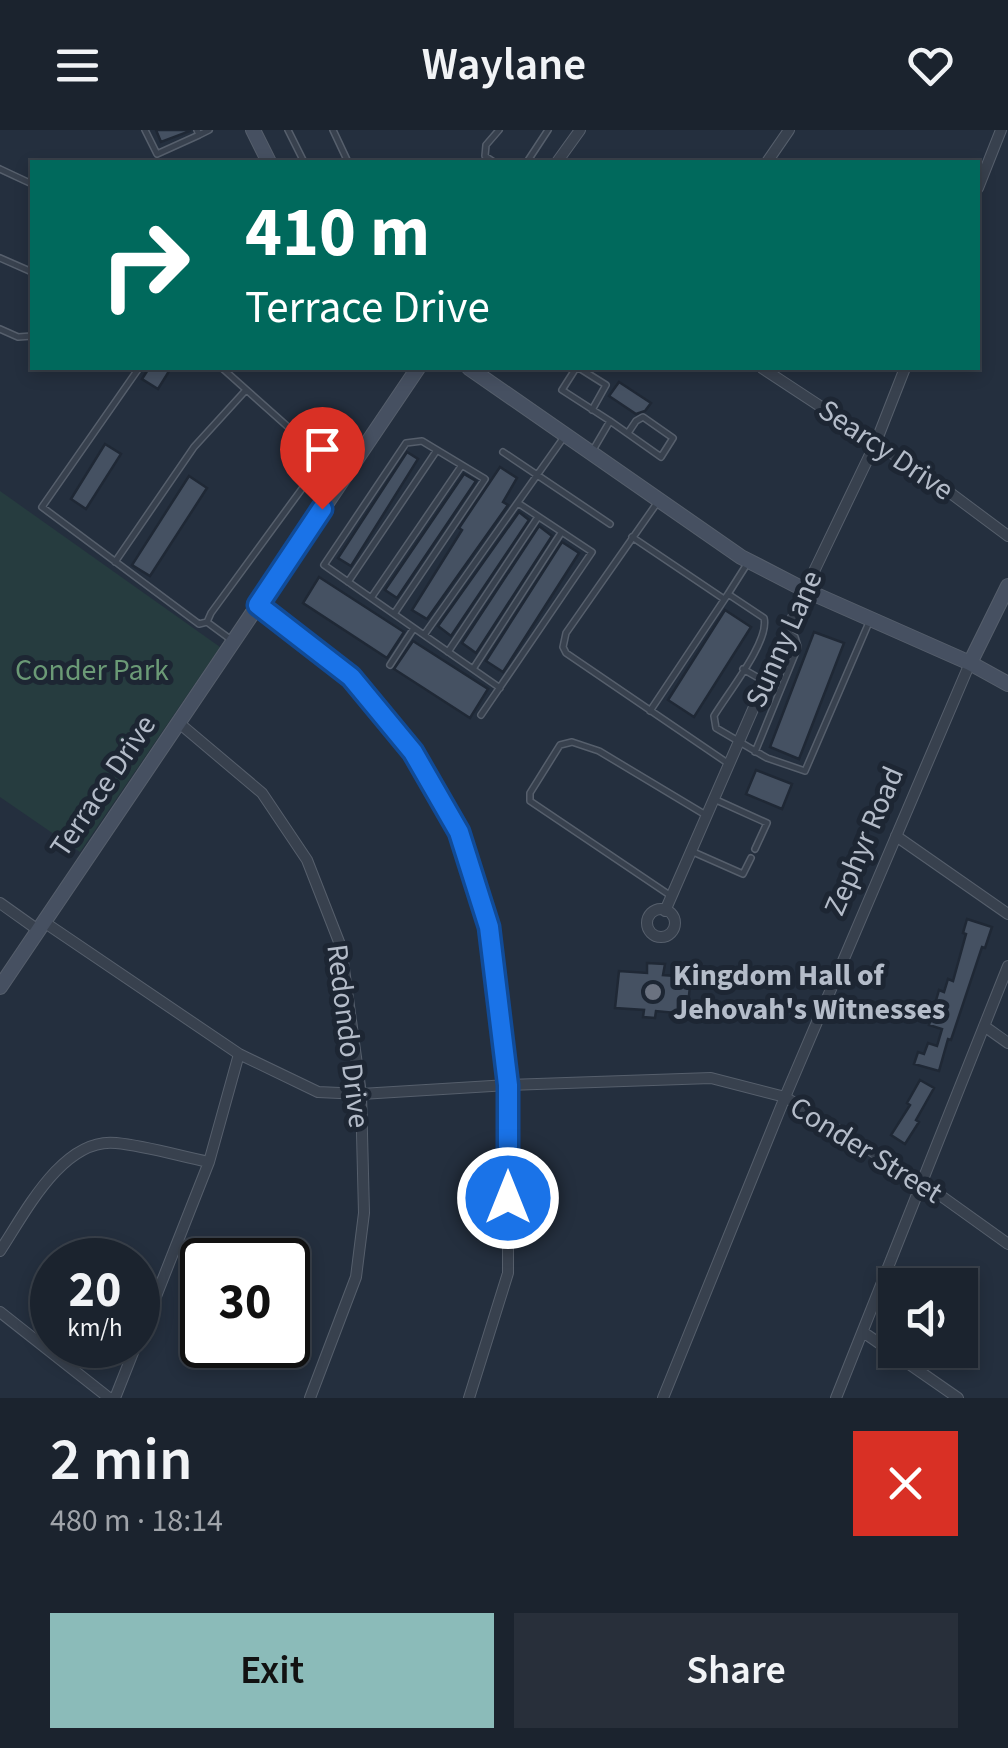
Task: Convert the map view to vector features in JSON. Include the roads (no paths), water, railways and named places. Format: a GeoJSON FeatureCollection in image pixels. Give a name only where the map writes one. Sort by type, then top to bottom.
{"type":"FeatureCollection","features":[{"type":"Feature","properties":{"kind":"street"},"geometry":{"type":"LineString","coordinates":[[253,130],[269,160]]}},
{"type":"Feature","properties":{"kind":"street"},"geometry":{"type":"LineString","coordinates":[[558,160],[580,130]]}},
{"type":"Feature","properties":{"kind":"street"},"geometry":{"type":"LineString","coordinates":[[767,160],[788,130]]}},
{"type":"Feature","properties":{"kind":"street"},"geometry":{"type":"LineString","coordinates":[[980,183],[1002,130]]}},
{"type":"Feature","properties":{"kind":"street","name":"Terrace Drive"},"geometry":{"type":"LineString","coordinates":[[0,986],[417,370]]}},
{"type":"Feature","properties":{"kind":"street"},"geometry":{"type":"LineString","coordinates":[[475,370],[749,561],[1008,684]]}},
{"type":"Feature","properties":{"kind":"street","name":"Searcy Drive"},"geometry":{"type":"LineString","coordinates":[[765,370],[876,442],[1008,536]]}},
{"type":"Feature","properties":{"kind":"street","name":"Sunny Lane"},"geometry":{"type":"LineString","coordinates":[[666,910],[805,590],[876,442],[904,370]]}},
{"type":"Feature","properties":{"kind":"street","name":"Zephyr Road"},"geometry":{"type":"LineString","coordinates":[[663,1398],[785,1097],[970,663],[1008,586]]}},
{"type":"Feature","properties":{"kind":"street"},"geometry":{"type":"LineString","coordinates":[[258,605],[351,677],[413,752],[459,832],[489,927],[508,1085],[508,1273],[469,1398]]}},
{"type":"Feature","properties":{"kind":"street","name":"Redondo Drive"},"geometry":{"type":"LineString","coordinates":[[179,723],[262,792],[307,860],[341,947],[361,1094],[364,1213],[356,1277],[310,1398]]}},
{"type":"Feature","properties":{"kind":"street"},"geometry":{"type":"LineString","coordinates":[[896,836],[1008,914]]}},
{"type":"Feature","properties":{"kind":"street","name":"Conder Street"},"geometry":{"type":"LineString","coordinates":[[0,904],[41,926],[238,1054],[318,1092],[361,1094],[711,1078],[785,1097],[923,1183],[1008,1244]]}},
{"type":"Feature","properties":{"kind":"street"},"geometry":{"type":"LineString","coordinates":[[836,1398],[1008,966]]}},
{"type":"Feature","properties":{"kind":"street"},"geometry":{"type":"LineString","coordinates":[[984,1026],[1008,1043]]}},
{"type":"Feature","properties":{"kind":"street"},"geometry":{"type":"LineString","coordinates":[[160,1286],[209,1162],[238,1054]]}},
{"type":"Feature","properties":{"kind":"street"},"geometry":{"type":"LineString","coordinates":[[0,1250],[52,1175],[78,1151],[112,1142],[209,1162]]}},
{"type":"Feature","properties":{"kind":"street"},"geometry":{"type":"LineString","coordinates":[[0,1312],[112,1398],[126,1368]]}},
{"type":"Feature","properties":{"kind":"street"},"geometry":{"type":"LineString","coordinates":[[863,1332],[958,1398]]}},
{"type":"Feature","properties":{"kind":"lane"},"geometry":{"type":"LineString","coordinates":[[145,130],[157,154],[209,130]]}},
{"type":"Feature","properties":{"kind":"lane"},"geometry":{"type":"LineString","coordinates":[[288,130],[303,160]]}},
{"type":"Feature","properties":{"kind":"lane"},"geometry":{"type":"LineString","coordinates":[[334,130],[347,160]]}},
{"type":"Feature","properties":{"kind":"lane"},"geometry":{"type":"LineString","coordinates":[[491,160],[485,156],[484,148],[499,130]]}},
{"type":"Feature","properties":{"kind":"lane"},"geometry":{"type":"LineString","coordinates":[[528,160],[548,130]]}},
{"type":"Feature","properties":{"kind":"lane"},"geometry":{"type":"LineString","coordinates":[[0,168],[30,183]]}},
{"type":"Feature","properties":{"kind":"lane"},"geometry":{"type":"LineString","coordinates":[[0,258],[30,271]]}},
{"type":"Feature","properties":{"kind":"lane"},"geometry":{"type":"LineString","coordinates":[[0,329],[18,337],[30,336]]}},
{"type":"Feature","properties":{"kind":"lane"},"geometry":{"type":"LineString","coordinates":[[138,370],[42,507],[199,624],[208,622]]}},
{"type":"Feature","properties":{"kind":"lane"},"geometry":{"type":"LineString","coordinates":[[224,370],[344,476]]}},
{"type":"Feature","properties":{"kind":"lane"},"geometry":{"type":"LineString","coordinates":[[576,370],[562,390],[661,457],[673,438],[643,417],[636,420],[628,434]]}},
{"type":"Feature","properties":{"kind":"lane"},"geometry":{"type":"LineString","coordinates":[[580,370],[606,385],[592,410]]}},
{"type":"Feature","properties":{"kind":"lane"},"geometry":{"type":"LineString","coordinates":[[114,562],[194,447],[246,390]]}},
{"type":"Feature","properties":{"kind":"lane"},"geometry":{"type":"LineString","coordinates":[[592,453],[610,421]]}},
{"type":"Feature","properties":{"kind":"lane"},"geometry":{"type":"LineString","coordinates":[[424,635],[566,435]]}},
{"type":"Feature","properties":{"kind":"lane"},"geometry":{"type":"LineString","coordinates":[[394,614],[485,479],[422,441],[406,443],[324,565],[448,652],[500,688]]}},
{"type":"Feature","properties":{"kind":"lane"},"geometry":{"type":"LineString","coordinates":[[348,582],[437,450]]}},
{"type":"Feature","properties":{"kind":"lane"},"geometry":{"type":"LineString","coordinates":[[502,452],[610,524]]}},
{"type":"Feature","properties":{"kind":"lane"},"geometry":{"type":"LineString","coordinates":[[208,622],[323,460]]}},
{"type":"Feature","properties":{"kind":"lane"},"geometry":{"type":"LineString","coordinates":[[371,598],[462,465]]}},
{"type":"Feature","properties":{"kind":"lane"},"geometry":{"type":"LineString","coordinates":[[659,500],[566,633],[563,647],[566,654],[729,764]]}},
{"type":"Feature","properties":{"kind":"lane"},"geometry":{"type":"LineString","coordinates":[[481,715],[592,552],[518,503]]}},
{"type":"Feature","properties":{"kind":"lane"},"geometry":{"type":"LineString","coordinates":[[448,652],[538,516]]}},
{"type":"Feature","properties":{"kind":"lane"},"geometry":{"type":"LineString","coordinates":[[473,669],[562,532]]}},
{"type":"Feature","properties":{"kind":"lane"},"geometry":{"type":"LineString","coordinates":[[632,537],[764,618],[760,643],[714,716],[716,728],[778,763],[805,771],[871,619]]}},
{"type":"Feature","properties":{"kind":"lane"},"geometry":{"type":"LineString","coordinates":[[650,711],[749,561]]}},
{"type":"Feature","properties":{"kind":"lane"},"geometry":{"type":"LineString","coordinates":[[208,622],[234,642]]}},
{"type":"Feature","properties":{"kind":"lane"},"geometry":{"type":"LineString","coordinates":[[390,665],[414,628]]}},
{"type":"Feature","properties":{"kind":"lane"},"geometry":{"type":"LineString","coordinates":[[756,752],[798,647],[795,637],[787,632]]}},
{"type":"Feature","properties":{"kind":"lane"},"geometry":{"type":"LineString","coordinates":[[760,643],[790,668]]}},
{"type":"Feature","properties":{"kind":"lane"},"geometry":{"type":"LineString","coordinates":[[743,669],[765,682]]}},
{"type":"Feature","properties":{"kind":"lane"},"geometry":{"type":"LineString","coordinates":[[672,896],[530,801],[530,793],[560,744],[572,742],[600,751],[707,816]]}},
{"type":"Feature","properties":{"kind":"lane"},"geometry":{"type":"LineString","coordinates":[[714,799],[767,823],[755,849]]}},
{"type":"Feature","properties":{"kind":"lane"},"geometry":{"type":"LineString","coordinates":[[692,850],[743,874],[751,858]]}},
{"type":"Feature","properties":{"kind":"place","name":"Kingdom Hall of Jehovah's Witnesses"},"geometry":{"type":"Point","coordinates":[653,992]}},
{"type":"Feature","properties":{"kind":"park label","name":"Conder Park"},"geometry":{"type":"Point","coordinates":[92,670]}}]}
